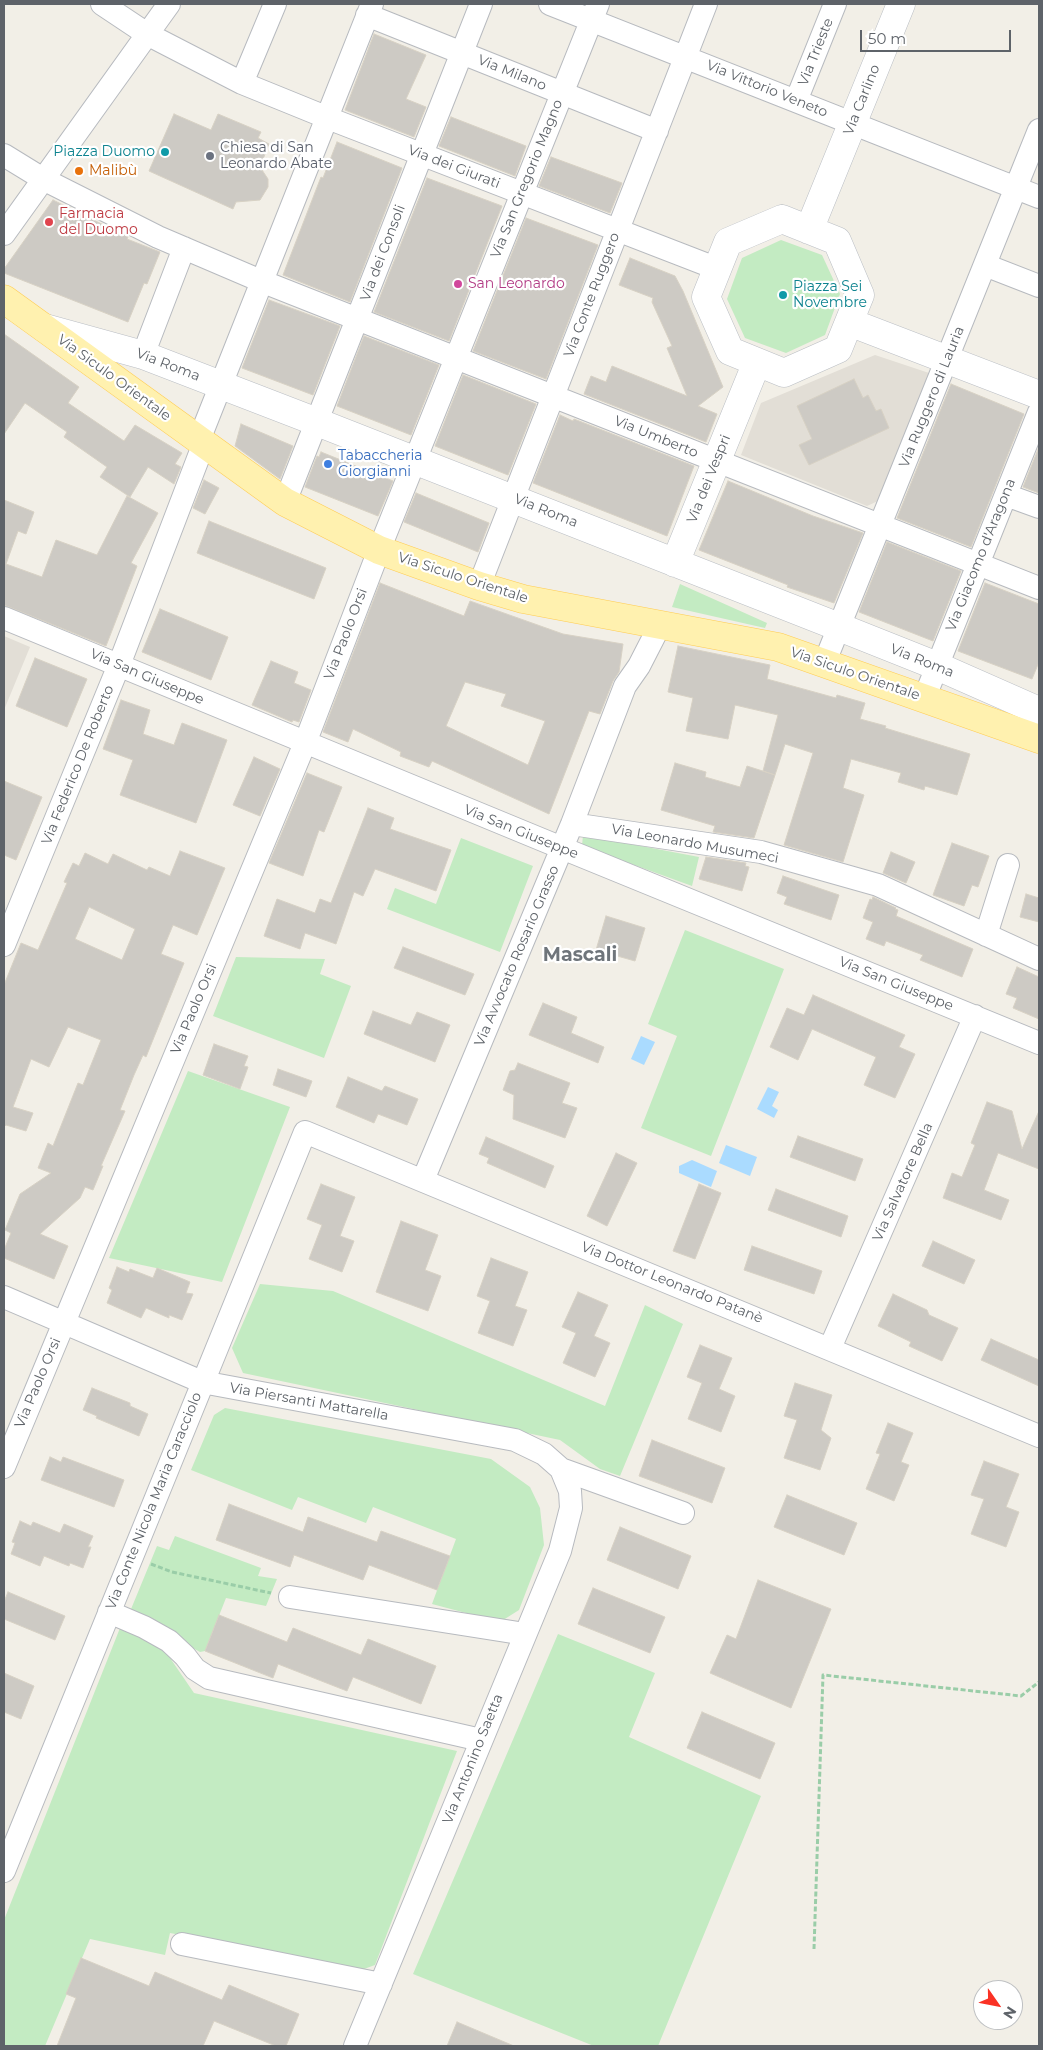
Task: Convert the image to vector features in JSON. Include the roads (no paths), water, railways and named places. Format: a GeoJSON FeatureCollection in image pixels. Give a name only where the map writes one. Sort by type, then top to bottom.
{"type":"FeatureCollection","features":[{"type":"Feature","properties":{"kind":"main road","name":"Via Siculo Orientale"},"geometry":{"type":"LineString","coordinates":[[4,299],[285,502],[378,550],[523,600],[778,647],[1039,740]]}},
{"type":"Feature","properties":{"kind":"street","name":"Via dei Giurati"},"geometry":{"type":"LineString","coordinates":[[102,4],[158,18],[245,75],[422,154],[718,269]]}},
{"type":"Feature","properties":{"kind":"street"},"geometry":{"type":"LineString","coordinates":[[245,75],[275,4]]}},
{"type":"Feature","properties":{"kind":"street","name":"Via dei Consoli"},"geometry":{"type":"LineString","coordinates":[[285,502],[480,4]]}},
{"type":"Feature","properties":{"kind":"street","name":"Via Vittorio Veneto"},"geometry":{"type":"LineString","coordinates":[[550,4],[595,12],[686,57],[1039,197]]}},
{"type":"Feature","properties":{"kind":"street","name":"Via Conte Ruggero"},"geometry":{"type":"LineString","coordinates":[[479,586],[706,4]]}},
{"type":"Feature","properties":{"kind":"street","name":"Via Trieste"},"geometry":{"type":"LineString","coordinates":[[796,101],[835,4]]}},
{"type":"Feature","properties":{"kind":"street","name":"Via Carlino"},"geometry":{"type":"LineString","coordinates":[[809,230],[901,4]]}},
{"type":"Feature","properties":{"kind":"street","name":"Via Milano"},"geometry":{"type":"LineString","coordinates":[[369,9],[462,53],[657,131]]}},
{"type":"Feature","properties":{"kind":"street","name":"Via Federico De Roberto"},"geometry":{"type":"LineString","coordinates":[[4,945],[119,665],[220,385],[264,286],[333,113],[369,9]]}},
{"type":"Feature","properties":{"kind":"street","name":"Via San Gregorio Magno"},"geometry":{"type":"LineString","coordinates":[[378,550],[595,12]]}},
{"type":"Feature","properties":{"kind":"street"},"geometry":{"type":"LineString","coordinates":[[4,234],[158,18]]}},
{"type":"Feature","properties":{"kind":"street","name":"Via Ruggero di Lauria"},"geometry":{"type":"LineString","coordinates":[[824,664],[1039,130]]}},
{"type":"Feature","properties":{"kind":"street","name":"Via Umberto"},"geometry":{"type":"LineString","coordinates":[[4,155],[38,186],[182,254],[357,319],[1039,588]]}},
{"type":"Feature","properties":{"kind":"street"},"geometry":{"type":"LineString","coordinates":[[782,219],[809,230],[837,241],[860,295],[838,349],[784,373],[730,351],[706,297],[728,242],[782,219]]}},
{"type":"Feature","properties":{"kind":"street"},"geometry":{"type":"LineString","coordinates":[[144,355],[182,254]]}},
{"type":"Feature","properties":{"kind":"street"},"geometry":{"type":"LineString","coordinates":[[985,265],[1039,286]]}},
{"type":"Feature","properties":{"kind":"street"},"geometry":{"type":"LineString","coordinates":[[849,322],[1039,395]]}},
{"type":"Feature","properties":{"kind":"street","name":"Via Roma"},"geometry":{"type":"LineString","coordinates":[[45,328],[144,355],[513,498],[1038,706]]}},
{"type":"Feature","properties":{"kind":"street","name":"Via dei Vespri"},"geometry":{"type":"LineString","coordinates":[[675,563],[757,362]]}},
{"type":"Feature","properties":{"kind":"street","name":"Via Giacomo d'Aragona"},"geometry":{"type":"LineString","coordinates":[[924,699],[1039,412]]}},
{"type":"Feature","properties":{"kind":"street"},"geometry":{"type":"LineString","coordinates":[[1006,495],[1039,507]]}},
{"type":"Feature","properties":{"kind":"street","name":"Via Paolo Orsi"},"geometry":{"type":"LineString","coordinates":[[4,1467],[305,743],[378,550]]}},
{"type":"Feature","properties":{"kind":"street","name":"Via San Giuseppe"},"geometry":{"type":"LineString","coordinates":[[4,618],[1039,1043]]}},
{"type":"Feature","properties":{"kind":"street","name":"Via Avvocato Rosario Grasso"},"geometry":{"type":"LineString","coordinates":[[423,1180],[572,824],[625,686],[639,666],[660,625]]}},
{"type":"Feature","properties":{"kind":"street","name":"Via Leonardo Musumeci"},"geometry":{"type":"LineString","coordinates":[[572,824],[761,852],[878,885],[1039,959]]}},
{"type":"Feature","properties":{"kind":"street"},"geometry":{"type":"LineString","coordinates":[[986,935],[1008,865]]}},
{"type":"Feature","properties":{"kind":"street","name":"Via Salvatore Bella"},"geometry":{"type":"LineString","coordinates":[[830,1348],[975,1016]]}},
{"type":"Feature","properties":{"kind":"street","name":"Via Dottor Leonardo Patanè"},"geometry":{"type":"LineString","coordinates":[[305,1132],[1039,1436]]}},
{"type":"Feature","properties":{"kind":"street","name":"Via Conte Nicola Maria Caracciolo"},"geometry":{"type":"LineString","coordinates":[[4,1872],[305,1132]]}},
{"type":"Feature","properties":{"kind":"street","name":"Via Piersanti Mattarella"},"geometry":{"type":"LineString","coordinates":[[4,1297],[202,1382],[515,1440],[544,1454],[561,1469]]}},
{"type":"Feature","properties":{"kind":"street"},"geometry":{"type":"LineString","coordinates":[[561,1469],[682,1513]]}},
{"type":"Feature","properties":{"kind":"street","name":"Via Antonino Saetta"},"geometry":{"type":"LineString","coordinates":[[355,2046],[560,1550],[571,1508],[570,1491],[561,1469]]}},
{"type":"Feature","properties":{"kind":"street"},"geometry":{"type":"LineString","coordinates":[[290,1597],[525,1634]]}},
{"type":"Feature","properties":{"kind":"street"},"geometry":{"type":"LineString","coordinates":[[110,1612],[144,1627],[169,1642],[185,1656],[195,1669],[209,1678],[481,1740]]}},
{"type":"Feature","properties":{"kind":"street"},"geometry":{"type":"LineString","coordinates":[[182,1944],[381,1984]]}},
{"type":"Feature","properties":{"kind":"water"},"geometry":{"type":"Polygon","coordinates":[[[641,1036],[655,1042],[644,1065],[631,1059],[641,1036]]]}},
{"type":"Feature","properties":{"kind":"water"},"geometry":{"type":"Polygon","coordinates":[[[768,1087],[779,1092],[772,1106],[778,1110],[774,1118],[757,1109],[768,1087]]]}},
{"type":"Feature","properties":{"kind":"water"},"geometry":{"type":"Polygon","coordinates":[[[726,1145],[757,1157],[750,1176],[719,1163],[726,1145]]]}},
{"type":"Feature","properties":{"kind":"water"},"geometry":{"type":"Polygon","coordinates":[[[692,1160],[717,1171],[711,1187],[679,1173],[679,1166],[692,1160]]]}},
{"type":"Feature","properties":{"kind":"place","name":"Piazza Duomo"},"geometry":{"type":"Point","coordinates":[165,152]}},
{"type":"Feature","properties":{"kind":"place","name":"Chiesa di San Leonardo Abate"},"geometry":{"type":"Point","coordinates":[210,156]}},
{"type":"Feature","properties":{"kind":"place","name":"Malibù"},"geometry":{"type":"Point","coordinates":[79,171]}},
{"type":"Feature","properties":{"kind":"place","name":"Farmacia del Duomo"},"geometry":{"type":"Point","coordinates":[49,222]}},
{"type":"Feature","properties":{"kind":"place","name":"San Leonardo"},"geometry":{"type":"Point","coordinates":[458,284]}},
{"type":"Feature","properties":{"kind":"place","name":"Piazza Sei Novembre"},"geometry":{"type":"Point","coordinates":[783,295]}},
{"type":"Feature","properties":{"kind":"place","name":"Tabaccheria Giorgianni"},"geometry":{"type":"Point","coordinates":[328,464]}},
{"type":"Feature","properties":{"kind":"district","name":"Mascali"},"geometry":{"type":"Point","coordinates":[580,955]}}]}
